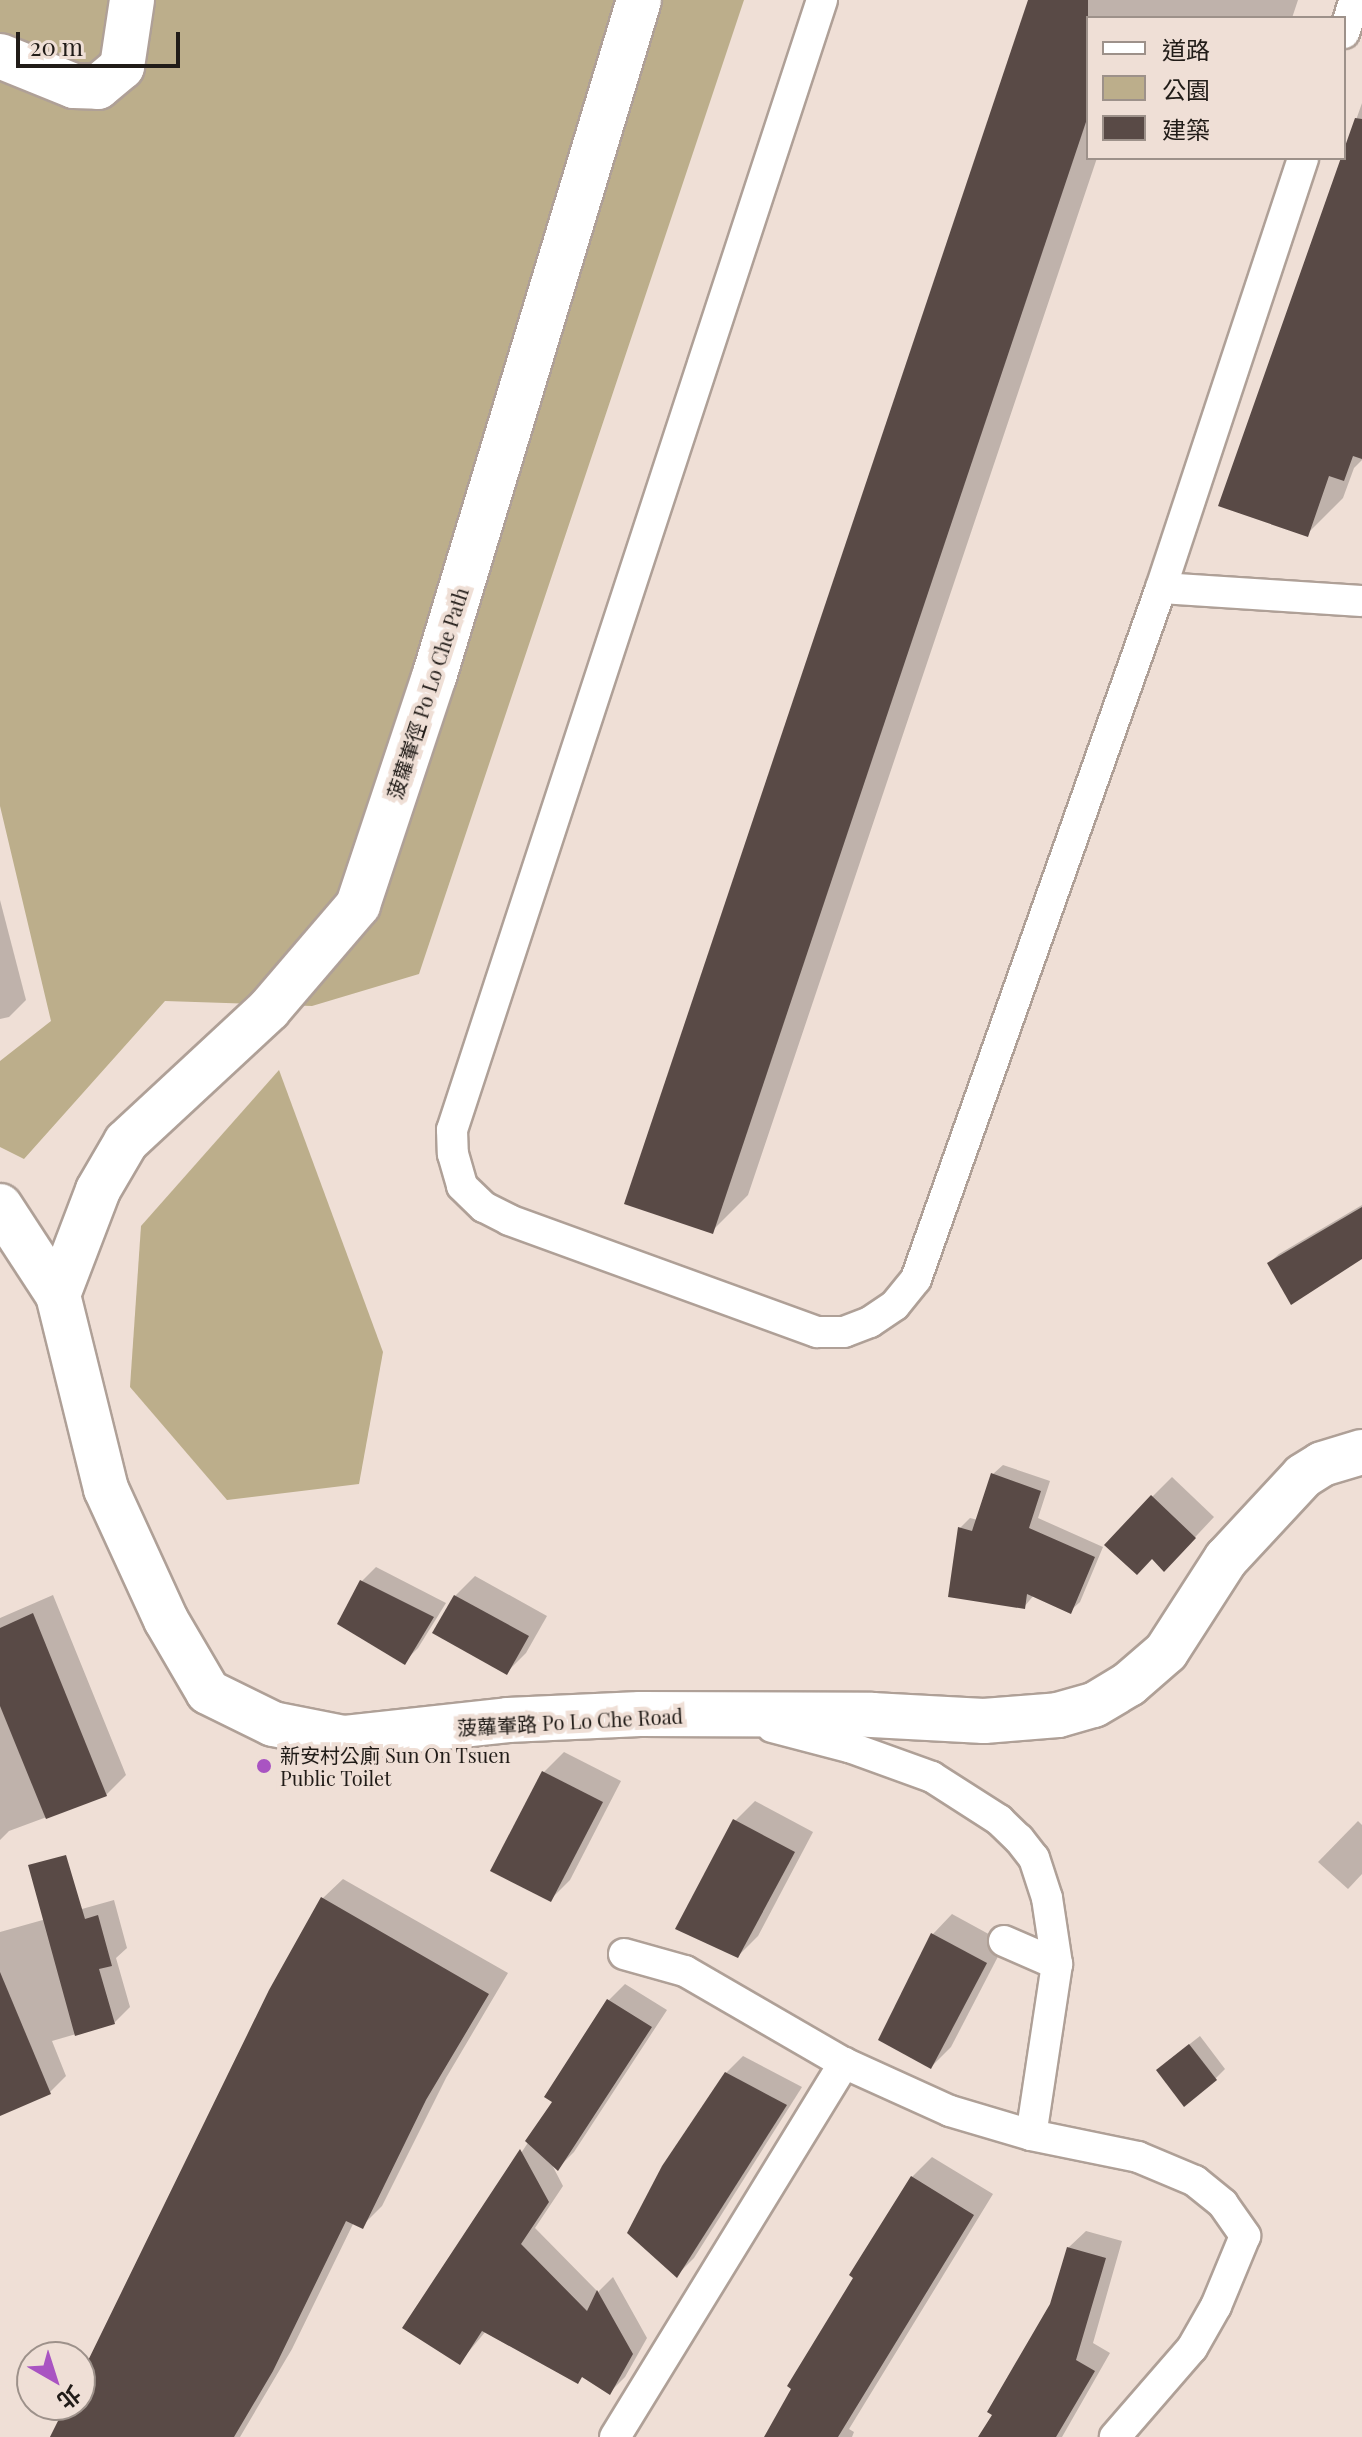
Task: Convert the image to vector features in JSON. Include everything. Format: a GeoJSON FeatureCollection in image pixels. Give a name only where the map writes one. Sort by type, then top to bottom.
{"type":"FeatureCollection","features":[{"type":"Feature","properties":{"kind":"street"},"geometry":{"type":"LineString","coordinates":[[0,56],[74,86],[98,87],[122,67],[132,0]]}},
{"type":"Feature","properties":{"kind":"street","name":"菠蘿輋徑 Po Lo Che Path"},"geometry":{"type":"LineString","coordinates":[[58,1295],[98,1190],[126,1142],[269,1009],[358,905],[434,677],[639,0]]}},
{"type":"Feature","properties":{"kind":"street","name":"菠蘿輋路 Po Lo Che Road"},"geometry":{"type":"LineString","coordinates":[[0,1206],[58,1295],[106,1489],[166,1620],[208,1692],[273,1724],[343,1738],[508,1720],[640,1714],[872,1715],[984,1721],[1058,1715],[1094,1705],[1129,1684],[1166,1652],[1226,1559],[1303,1476],[1322,1464],[1362,1452]]}},
{"type":"Feature","properties":{"kind":"lane"},"geometry":{"type":"LineString","coordinates":[[822,0],[452,1130],[453,1154],[462,1186],[484,1207],[509,1220],[817,1332],[858,1329],[895,1305],[916,1279],[1161,588],[1302,160]]}},
{"type":"Feature","properties":{"kind":"lane"},"geometry":{"type":"LineString","coordinates":[[1346,27],[1355,0]]}},
{"type":"Feature","properties":{"kind":"lane"},"geometry":{"type":"LineString","coordinates":[[1161,588],[1362,601]]}},
{"type":"Feature","properties":{"kind":"lane"},"geometry":{"type":"LineString","coordinates":[[732,1716],[849,1747],[932,1777],[999,1820],[1034,1858],[1047,1898],[1057,1964],[1031,2135]]}},
{"type":"Feature","properties":{"kind":"lane"},"geometry":{"type":"LineString","coordinates":[[1004,1941],[1057,1964]]}},
{"type":"Feature","properties":{"kind":"lane"},"geometry":{"type":"LineString","coordinates":[[624,1954],[685,1971],[844,2063],[950,2111],[1031,2135],[1138,2157],[1195,2181],[1223,2204],[1245,2236],[1216,2306],[1192,2348],[1115,2437]]}},
{"type":"Feature","properties":{"kind":"lane"},"geometry":{"type":"LineString","coordinates":[[615,2437],[844,2063]]}},
{"type":"Feature","properties":{"kind":"green space"},"geometry":{"type":"Polygon","coordinates":[[[0,0],[744,0],[419,974],[312,1006],[165,1001],[24,1159],[0,1147],[0,1061],[51,1021],[0,806],[0,0]]]}},
{"type":"Feature","properties":{"kind":"green space"},"geometry":{"type":"Polygon","coordinates":[[[279,1070],[383,1352],[359,1484],[227,1500],[130,1387],[141,1226],[279,1070]]]}},
{"type":"Feature","properties":{"kind":"building"},"geometry":{"type":"Polygon","coordinates":[[[1028,0],[1088,0],[1086,122],[713,1234],[624,1204],[1028,0]]]}},
{"type":"Feature","properties":{"kind":"building"},"geometry":{"type":"Polygon","coordinates":[[[1355,118],[1362,119],[1362,459],[1353,456],[1344,481],[1329,476],[1308,537],[1218,506],[1340,160],[1346,160],[1346,143],[1355,118]]]}},
{"type":"Feature","properties":{"kind":"building"},"geometry":{"type":"Polygon","coordinates":[[[1362,1207],[1362,1259],[1291,1305],[1267,1263],[1362,1207]]]}},
{"type":"Feature","properties":{"kind":"building"},"geometry":{"type":"Polygon","coordinates":[[[991,1473],[1041,1491],[1029,1528],[1095,1557],[1071,1614],[1027,1594],[1025,1609],[948,1597],[958,1527],[972,1531],[991,1473]]]}},
{"type":"Feature","properties":{"kind":"building"},"geometry":{"type":"Polygon","coordinates":[[[1151,1495],[1196,1538],[1164,1572],[1152,1559],[1137,1575],[1104,1545],[1151,1495]]]}},
{"type":"Feature","properties":{"kind":"building"},"geometry":{"type":"Polygon","coordinates":[[[360,1580],[434,1617],[405,1665],[337,1624],[360,1580]]]}},
{"type":"Feature","properties":{"kind":"building"},"geometry":{"type":"Polygon","coordinates":[[[454,1595],[529,1636],[507,1675],[432,1633],[454,1595]]]}},
{"type":"Feature","properties":{"kind":"building"},"geometry":{"type":"Polygon","coordinates":[[[33,1613],[107,1796],[46,1819],[0,1706],[0,1628],[33,1613]]]}},
{"type":"Feature","properties":{"kind":"building"},"geometry":{"type":"Polygon","coordinates":[[[542,1771],[603,1802],[551,1902],[490,1871],[542,1771]]]}},
{"type":"Feature","properties":{"kind":"building"},"geometry":{"type":"Polygon","coordinates":[[[733,1819],[795,1852],[738,1958],[675,1929],[733,1819]]]}},
{"type":"Feature","properties":{"kind":"building"},"geometry":{"type":"Polygon","coordinates":[[[66,1855],[85,1919],[98,1915],[112,1966],[99,1969],[115,2024],[75,2036],[28,1865],[66,1855]]]}},
{"type":"Feature","properties":{"kind":"building"},"geometry":{"type":"Polygon","coordinates":[[[321,1897],[489,1994],[426,2100],[363,2229],[346,2221],[273,2371],[234,2437],[50,2437],[58,2421],[96,2421],[96,2344],[269,1990],[321,1897]]]}},
{"type":"Feature","properties":{"kind":"building"},"geometry":{"type":"Polygon","coordinates":[[[931,1933],[987,1963],[931,2069],[878,2040],[931,1933]]]}},
{"type":"Feature","properties":{"kind":"building"},"geometry":{"type":"Polygon","coordinates":[[[0,1972],[51,2094],[0,2116],[0,1972]]]}},
{"type":"Feature","properties":{"kind":"building"},"geometry":{"type":"Polygon","coordinates":[[[607,1999],[652,2027],[558,2171],[525,2141],[552,2102],[544,2097],[607,1999]]]}},
{"type":"Feature","properties":{"kind":"building"},"geometry":{"type":"Polygon","coordinates":[[[1189,2044],[1217,2080],[1184,2107],[1156,2070],[1189,2044]]]}},
{"type":"Feature","properties":{"kind":"building"},"geometry":{"type":"Polygon","coordinates":[[[725,2072],[787,2105],[677,2278],[627,2233],[662,2166],[725,2072]]]}},
{"type":"Feature","properties":{"kind":"building"},"geometry":{"type":"Polygon","coordinates":[[[520,2149],[549,2202],[521,2244],[587,2311],[597,2290],[633,2354],[610,2395],[582,2377],[578,2384],[482,2331],[460,2365],[402,2328],[520,2149]]]}},
{"type":"Feature","properties":{"kind":"building"},"geometry":{"type":"Polygon","coordinates":[[[911,2176],[974,2215],[838,2437],[764,2437],[791,2389],[787,2386],[853,2278],[849,2275],[911,2176]]]}},
{"type":"Feature","properties":{"kind":"building"},"geometry":{"type":"Polygon","coordinates":[[[1067,2247],[1106,2258],[1076,2360],[1095,2371],[1056,2437],[978,2437],[992,2415],[987,2412],[1050,2304],[1067,2247]]]}},
{"type":"Feature","properties":{"kind":"place","name":"新安村公廁 Sun On Tsuen Public Toilet"},"geometry":{"type":"Point","coordinates":[264,1766]}}]}
